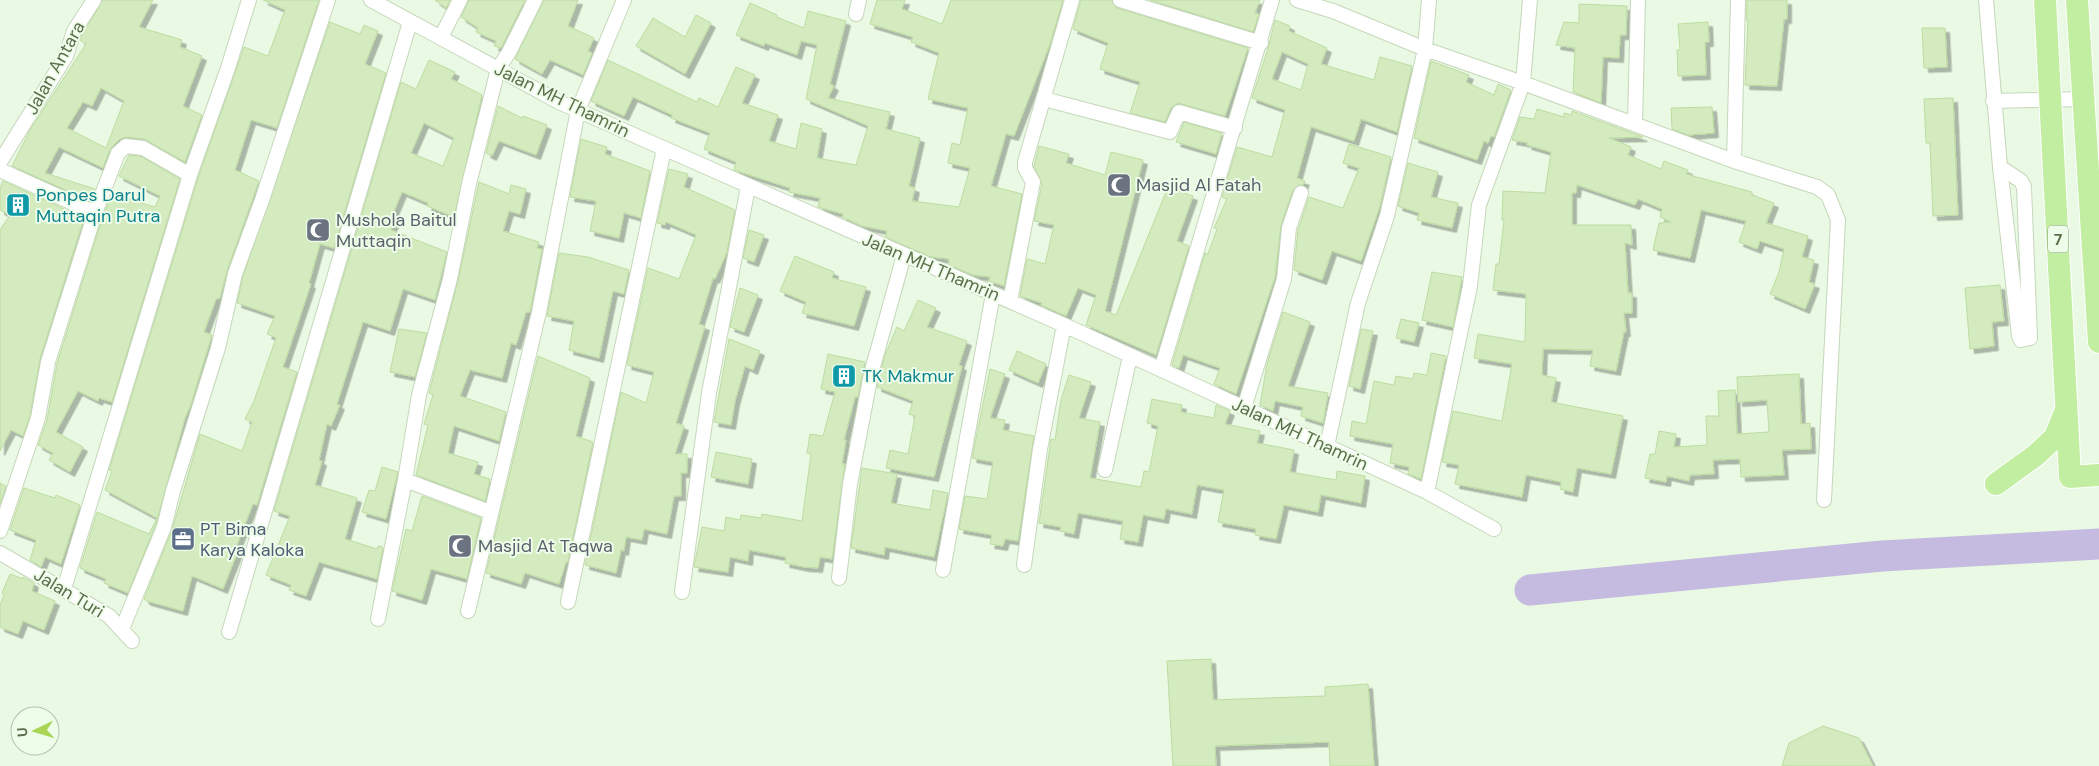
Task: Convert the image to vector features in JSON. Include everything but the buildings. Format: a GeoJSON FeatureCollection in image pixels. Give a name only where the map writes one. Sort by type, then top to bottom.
{"type":"FeatureCollection","features":[{"type":"Feature","properties":{"kind":"highway","name":"7"},"geometry":{"type":"LineString","coordinates":[[2044,0],[2070,477],[2099,475]]}},
{"type":"Feature","properties":{"kind":"highway","name":"7"},"geometry":{"type":"LineString","coordinates":[[2077,0],[2099,342]]}},
{"type":"Feature","properties":{"kind":"highway"},"geometry":{"type":"LineString","coordinates":[[1996,484],[2036,455],[2055,436],[2067,408]]}},
{"type":"Feature","properties":{"kind":"street","name":"Jalan Antara"},"geometry":{"type":"LineString","coordinates":[[0,162],[66,56],[74,31],[94,0]]}},
{"type":"Feature","properties":{"kind":"street"},"geometry":{"type":"LineString","coordinates":[[64,588],[190,174],[228,68],[249,0]]}},
{"type":"Feature","properties":{"kind":"street"},"geometry":{"type":"LineString","coordinates":[[122,629],[164,527],[173,491],[218,348],[235,274],[262,200],[328,0]]}},
{"type":"Feature","properties":{"kind":"street","name":"Jalan MH Thamrin"},"geometry":{"type":"LineString","coordinates":[[371,0],[578,110],[664,150],[1064,325],[1426,492],[1494,529]]}},
{"type":"Feature","properties":{"kind":"street"},"geometry":{"type":"LineString","coordinates":[[442,37],[460,0]]}},
{"type":"Feature","properties":{"kind":"street"},"geometry":{"type":"LineString","coordinates":[[378,619],[406,480],[419,395],[450,279],[469,184],[498,69],[509,52],[535,0]]}},
{"type":"Feature","properties":{"kind":"street"},"geometry":{"type":"LineString","coordinates":[[468,611],[539,312],[578,110],[624,0]]}},
{"type":"Feature","properties":{"kind":"street"},"geometry":{"type":"LineString","coordinates":[[1010,301],[1033,182],[1025,168],[1025,162],[1072,0]]}},
{"type":"Feature","properties":{"kind":"street"},"geometry":{"type":"LineString","coordinates":[[1120,0],[1260,42]]}},
{"type":"Feature","properties":{"kind":"street"},"geometry":{"type":"LineString","coordinates":[[1161,370],[1272,0]]}},
{"type":"Feature","properties":{"kind":"street"},"geometry":{"type":"LineString","coordinates":[[1297,0],[1333,6],[1425,50],[1635,123],[1734,161],[1816,187],[1828,195],[1838,220],[1824,500]]}},
{"type":"Feature","properties":{"kind":"street"},"geometry":{"type":"LineString","coordinates":[[1327,446],[1358,303],[1387,216],[1425,50],[1429,0]]}},
{"type":"Feature","properties":{"kind":"street"},"geometry":{"type":"LineString","coordinates":[[1426,492],[1470,286],[1479,205],[1523,83],[1530,0]]}},
{"type":"Feature","properties":{"kind":"street"},"geometry":{"type":"LineString","coordinates":[[1635,123],[1638,0]]}},
{"type":"Feature","properties":{"kind":"street"},"geometry":{"type":"LineString","coordinates":[[1734,161],[1738,0]]}},
{"type":"Feature","properties":{"kind":"street"},"geometry":{"type":"LineString","coordinates":[[1986,0],[2000,167],[2019,336],[2021,340],[2026,340],[2030,338],[2025,192],[2021,181],[2000,167]]}},
{"type":"Feature","properties":{"kind":"street"},"geometry":{"type":"LineString","coordinates":[[229,632],[410,22]]}},
{"type":"Feature","properties":{"kind":"street"},"geometry":{"type":"LineString","coordinates":[[1044,99],[1170,132],[1178,112],[1235,128]]}},
{"type":"Feature","properties":{"kind":"street"},"geometry":{"type":"LineString","coordinates":[[1994,101],[2083,99]]}},
{"type":"Feature","properties":{"kind":"street"},"geometry":{"type":"LineString","coordinates":[[0,531],[38,418],[48,362],[95,213],[118,153],[126,146],[143,148],[190,174]]}},
{"type":"Feature","properties":{"kind":"street"},"geometry":{"type":"LineString","coordinates":[[568,602],[664,150]]}},
{"type":"Feature","properties":{"kind":"street"},"geometry":{"type":"LineString","coordinates":[[0,170],[95,213]]}},
{"type":"Feature","properties":{"kind":"street"},"geometry":{"type":"LineString","coordinates":[[682,592],[709,393],[748,187]]}},
{"type":"Feature","properties":{"kind":"street"},"geometry":{"type":"LineString","coordinates":[[1244,408],[1284,279],[1289,228],[1301,194]]}},
{"type":"Feature","properties":{"kind":"street"},"geometry":{"type":"LineString","coordinates":[[839,578],[850,484],[871,374],[904,255]]}},
{"type":"Feature","properties":{"kind":"street"},"geometry":{"type":"LineString","coordinates":[[943,570],[993,294]]}},
{"type":"Feature","properties":{"kind":"street"},"geometry":{"type":"LineString","coordinates":[[1024,565],[1040,449],[1064,325]]}},
{"type":"Feature","properties":{"kind":"street"},"geometry":{"type":"LineString","coordinates":[[1106,470],[1130,356]]}},
{"type":"Feature","properties":{"kind":"street"},"geometry":{"type":"LineString","coordinates":[[406,480],[490,512]]}},
{"type":"Feature","properties":{"kind":"street","name":"Jalan Turi"},"geometry":{"type":"LineString","coordinates":[[0,553],[64,588],[109,616],[132,640]]}},
{"type":"Feature","properties":{"kind":"waterway"},"geometry":{"type":"LineString","coordinates":[[1530,590],[1882,556],[2099,544]]}},
{"type":"Feature","properties":{"kind":"place","name":"Masjid Al Fatah"},"geometry":{"type":"Point","coordinates":[1119,185]}},
{"type":"Feature","properties":{"kind":"place","name":"Ponpes Darul Muttaqin Putra"},"geometry":{"type":"Point","coordinates":[18,205]}},
{"type":"Feature","properties":{"kind":"place","name":"Mushola Baitul Muttaqin"},"geometry":{"type":"Point","coordinates":[318,230]}},
{"type":"Feature","properties":{"kind":"place","name":"TK Makmur"},"geometry":{"type":"Point","coordinates":[844,376]}},
{"type":"Feature","properties":{"kind":"place","name":"PT Bima Karya Kaloka"},"geometry":{"type":"Point","coordinates":[183,539]}},
{"type":"Feature","properties":{"kind":"place","name":"Masjid At Taqwa"},"geometry":{"type":"Point","coordinates":[460,546]}}]}
